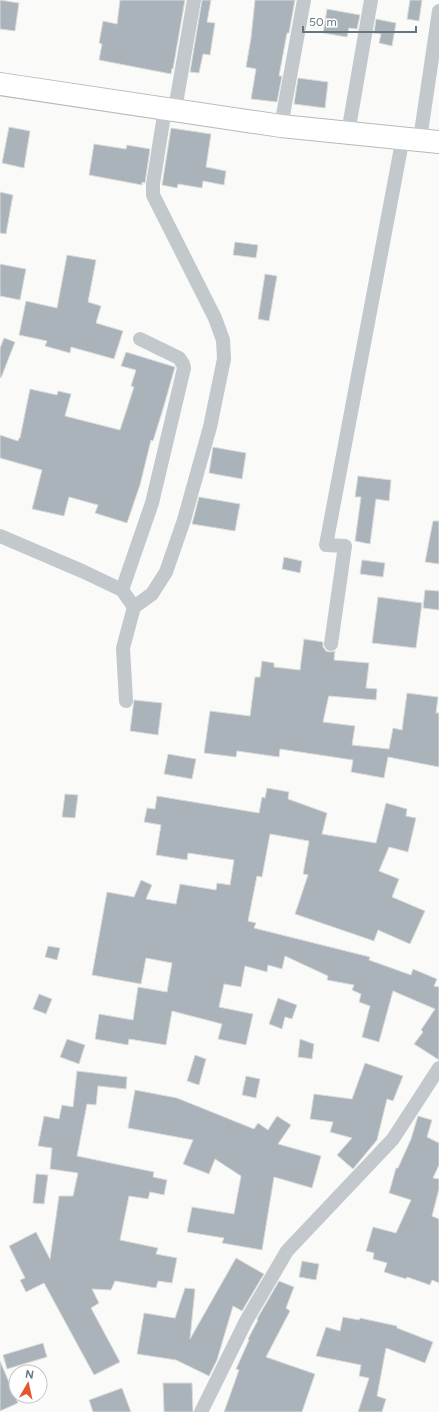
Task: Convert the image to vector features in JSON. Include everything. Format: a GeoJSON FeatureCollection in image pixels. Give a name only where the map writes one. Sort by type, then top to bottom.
{"type":"FeatureCollection","features":[{"type":"Feature","properties":{"kind":"main road"},"geometry":{"type":"LineString","coordinates":[[0,84],[281,126],[421,139]]}},
{"type":"Feature","properties":{"kind":"street"},"geometry":{"type":"LineString","coordinates":[[126,700],[123,648],[134,607],[152,594],[166,572],[184,520],[210,427],[224,359],[223,340],[215,318],[153,195],[153,184],[194,0]]}},
{"type":"Feature","properties":{"kind":"street"},"geometry":{"type":"LineString","coordinates":[[281,126],[304,0]]}},
{"type":"Feature","properties":{"kind":"street"},"geometry":{"type":"LineString","coordinates":[[348,133],[371,0]]}},
{"type":"Feature","properties":{"kind":"street"},"geometry":{"type":"LineString","coordinates":[[330,644],[345,546],[326,544],[421,139],[439,11]]}},
{"type":"Feature","properties":{"kind":"street"},"geometry":{"type":"LineString","coordinates":[[122,590],[152,503],[184,368],[179,358],[140,339]]}},
{"type":"Feature","properties":{"kind":"street"},"geometry":{"type":"LineString","coordinates":[[0,536],[122,590],[134,607]]}},
{"type":"Feature","properties":{"kind":"street"},"geometry":{"type":"LineString","coordinates":[[201,1412],[246,1321],[288,1251],[393,1139],[439,1068]]}},
{"type":"Feature","properties":{"kind":"building"},"geometry":{"type":"Polygon","coordinates":[[[0,0],[19,3],[15,31],[0,29],[0,0]]]}},
{"type":"Feature","properties":{"kind":"building"},"geometry":{"type":"Polygon","coordinates":[[[120,0],[185,0],[171,74],[99,60],[102,44],[99,43],[103,21],[117,24],[120,0]]]}},
{"type":"Feature","properties":{"kind":"building"},"geometry":{"type":"Polygon","coordinates":[[[202,0],[211,0],[207,22],[215,23],[210,55],[203,54],[199,73],[190,72],[202,0]]]}},
{"type":"Feature","properties":{"kind":"building"},"geometry":{"type":"Polygon","coordinates":[[[255,0],[295,0],[279,76],[282,76],[277,102],[251,99],[256,69],[246,67],[255,0]]]}},
{"type":"Feature","properties":{"kind":"building"},"geometry":{"type":"Polygon","coordinates":[[[410,0],[422,0],[419,21],[407,19],[410,0]]]}},
{"type":"Feature","properties":{"kind":"building"},"geometry":{"type":"Polygon","coordinates":[[[327,9],[360,15],[357,29],[349,28],[347,37],[323,33],[327,9]]]}},
{"type":"Feature","properties":{"kind":"building"},"geometry":{"type":"Polygon","coordinates":[[[376,19],[396,23],[392,46],[379,43],[381,34],[374,33],[376,19]]]}},
{"type":"Feature","properties":{"kind":"building"},"geometry":{"type":"Polygon","coordinates":[[[298,78],[328,82],[325,108],[294,104],[298,78]]]}},
{"type":"Feature","properties":{"kind":"building"},"geometry":{"type":"Polygon","coordinates":[[[9,127],[30,131],[24,168],[2,163],[9,127]]]}},
{"type":"Feature","properties":{"kind":"building"},"geometry":{"type":"Polygon","coordinates":[[[171,128],[211,134],[206,167],[226,171],[224,185],[203,181],[202,188],[178,184],[177,188],[162,185],[171,128]]]}},
{"type":"Feature","properties":{"kind":"building"},"geometry":{"type":"Polygon","coordinates":[[[94,144],[126,149],[127,145],[150,149],[145,183],[142,182],[142,185],[89,175],[94,144]]]}},
{"type":"Feature","properties":{"kind":"building"},"geometry":{"type":"Polygon","coordinates":[[[0,192],[13,195],[6,234],[0,233],[0,192]]]}},
{"type":"Feature","properties":{"kind":"building"},"geometry":{"type":"Polygon","coordinates":[[[235,242],[258,245],[256,258],[233,255],[235,242]]]}},
{"type":"Feature","properties":{"kind":"building"},"geometry":{"type":"Polygon","coordinates":[[[67,255],[96,260],[88,302],[101,306],[96,323],[123,331],[114,359],[71,347],[70,353],[45,346],[47,341],[19,335],[26,301],[57,308],[67,255]]]}},
{"type":"Feature","properties":{"kind":"building"},"geometry":{"type":"Polygon","coordinates":[[[0,264],[26,269],[20,300],[0,296],[0,264]]]}},
{"type":"Feature","properties":{"kind":"building"},"geometry":{"type":"Polygon","coordinates":[[[265,274],[277,276],[269,321],[258,319],[265,274]]]}},
{"type":"Feature","properties":{"kind":"building"},"geometry":{"type":"Polygon","coordinates":[[[4,338],[15,342],[1,378],[0,348],[4,338]]]}},
{"type":"Feature","properties":{"kind":"building"},"geometry":{"type":"Polygon","coordinates":[[[126,352],[175,367],[153,441],[151,440],[140,485],[127,523],[95,513],[98,505],[69,497],[64,516],[32,509],[42,470],[0,458],[0,435],[18,441],[20,438],[30,389],[57,395],[58,391],[71,394],[65,416],[120,430],[134,387],[131,386],[136,370],[121,366],[126,352]]]}},
{"type":"Feature","properties":{"kind":"building"},"geometry":{"type":"Polygon","coordinates":[[[213,447],[246,453],[242,479],[209,473],[213,447]]]}},
{"type":"Feature","properties":{"kind":"building"},"geometry":{"type":"Polygon","coordinates":[[[358,476],[391,480],[389,501],[376,499],[370,544],[355,541],[361,497],[355,497],[358,476]]]}},
{"type":"Feature","properties":{"kind":"building"},"geometry":{"type":"Polygon","coordinates":[[[199,497],[240,504],[235,531],[192,524],[199,497]]]}},
{"type":"Feature","properties":{"kind":"building"},"geometry":{"type":"Polygon","coordinates":[[[433,521],[439,521],[439,564],[425,562],[433,521]]]}},
{"type":"Feature","properties":{"kind":"building"},"geometry":{"type":"Polygon","coordinates":[[[284,557],[302,561],[300,573],[282,569],[284,557]]]}},
{"type":"Feature","properties":{"kind":"building"},"geometry":{"type":"Polygon","coordinates":[[[362,560],[385,563],[383,577],[360,574],[362,560]]]}},
{"type":"Feature","properties":{"kind":"building"},"geometry":{"type":"Polygon","coordinates":[[[425,590],[439,591],[439,610],[423,608],[425,590]]]}},
{"type":"Feature","properties":{"kind":"building"},"geometry":{"type":"Polygon","coordinates":[[[378,597],[422,603],[416,648],[372,643],[378,597]]]}},
{"type":"Feature","properties":{"kind":"building"},"geometry":{"type":"Polygon","coordinates":[[[304,639],[323,642],[323,647],[326,651],[335,651],[334,660],[369,663],[366,688],[377,689],[376,700],[329,696],[323,722],[355,726],[352,745],[389,749],[393,728],[402,730],[407,693],[438,697],[436,713],[439,713],[439,767],[388,757],[384,778],[351,772],[353,760],[280,749],[279,757],[237,751],[236,757],[204,753],[210,711],[250,716],[255,677],[260,677],[262,661],[274,663],[274,667],[300,670],[304,639]]]}},
{"type":"Feature","properties":{"kind":"building"},"geometry":{"type":"Polygon","coordinates":[[[134,700],[162,703],[158,735],[130,731],[134,700]]]}},
{"type":"Feature","properties":{"kind":"building"},"geometry":{"type":"Polygon","coordinates":[[[168,754],[196,759],[192,779],[164,774],[168,754]]]}},
{"type":"Feature","properties":{"kind":"building"},"geometry":{"type":"Polygon","coordinates":[[[267,788],[289,792],[288,799],[327,813],[322,834],[376,843],[386,803],[407,809],[406,816],[416,818],[408,852],[389,847],[379,871],[399,879],[392,897],[425,911],[410,944],[378,930],[374,941],[295,914],[308,875],[303,874],[309,841],[270,834],[262,877],[257,876],[248,921],[256,923],[254,928],[370,957],[369,960],[411,975],[413,969],[437,979],[434,986],[439,987],[439,1060],[414,1044],[423,1032],[421,1030],[435,1009],[393,991],[379,1042],[362,1037],[370,1006],[359,1002],[361,994],[352,990],[354,985],[327,980],[328,976],[285,956],[282,969],[268,965],[267,972],[245,966],[241,987],[224,984],[219,1007],[253,1014],[246,1045],[218,1039],[222,1024],[172,1011],[166,1045],[129,1039],[128,1045],[95,1039],[99,1014],[133,1020],[138,987],[167,992],[172,963],[146,958],[141,984],[92,975],[107,892],[134,897],[141,880],[152,885],[146,899],[176,904],[180,884],[216,890],[217,883],[230,885],[234,860],[188,853],[187,860],[156,855],[161,825],[144,822],[147,808],[155,809],[157,796],[259,813],[262,797],[265,798],[267,788]]]}},
{"type":"Feature","properties":{"kind":"building"},"geometry":{"type":"Polygon","coordinates":[[[65,794],[78,795],[75,818],[62,817],[65,794]]]}},
{"type":"Feature","properties":{"kind":"building"},"geometry":{"type":"Polygon","coordinates":[[[48,946],[60,948],[57,960],[45,957],[48,946]]]}},
{"type":"Feature","properties":{"kind":"building"},"geometry":{"type":"Polygon","coordinates":[[[39,994],[52,999],[46,1014],[33,1009],[39,994]]]}},
{"type":"Feature","properties":{"kind":"building"},"geometry":{"type":"Polygon","coordinates":[[[278,998],[297,1005],[292,1019],[285,1017],[282,1029],[269,1024],[278,998]]]}},
{"type":"Feature","properties":{"kind":"building"},"geometry":{"type":"Polygon","coordinates":[[[67,1039],[85,1045],[79,1064],[60,1057],[67,1039]]]}},
{"type":"Feature","properties":{"kind":"building"},"geometry":{"type":"Polygon","coordinates":[[[300,1039],[314,1044],[312,1059],[298,1057],[300,1039]]]}},
{"type":"Feature","properties":{"kind":"building"},"geometry":{"type":"Polygon","coordinates":[[[195,1055],[206,1059],[199,1085],[187,1081],[195,1055]]]}},
{"type":"Feature","properties":{"kind":"building"},"geometry":{"type":"Polygon","coordinates":[[[365,1063],[403,1076],[393,1101],[387,1099],[377,1140],[353,1169],[337,1155],[352,1138],[330,1132],[333,1122],[310,1119],[314,1094],[352,1099],[365,1063]]]}},
{"type":"Feature","properties":{"kind":"building"},"geometry":{"type":"Polygon","coordinates":[[[77,1071],[127,1077],[126,1089],[98,1086],[96,1105],[87,1104],[77,1156],[154,1172],[153,1177],[167,1180],[164,1195],[150,1192],[148,1199],[129,1196],[120,1240],[158,1248],[156,1254],[177,1258],[172,1283],[158,1281],[156,1288],[115,1281],[111,1290],[92,1289],[99,1303],[91,1308],[120,1362],[94,1375],[44,1283],[26,1292],[20,1280],[25,1278],[9,1246],[36,1232],[50,1259],[59,1196],[73,1196],[78,1173],[50,1169],[52,1148],[38,1146],[44,1116],[59,1119],[62,1105],[73,1107],[77,1071]]]}},
{"type":"Feature","properties":{"kind":"building"},"geometry":{"type":"Polygon","coordinates":[[[246,1076],[260,1079],[256,1098],[242,1095],[246,1076]]]}},
{"type":"Feature","properties":{"kind":"building"},"geometry":{"type":"Polygon","coordinates":[[[135,1090],[177,1098],[254,1129],[258,1123],[268,1130],[277,1116],[291,1125],[278,1144],[321,1156],[312,1188],[274,1177],[262,1250],[222,1243],[224,1238],[187,1232],[192,1207],[234,1214],[241,1176],[215,1159],[209,1174],[183,1164],[193,1140],[128,1128],[135,1090]]]}},
{"type":"Feature","properties":{"kind":"building"},"geometry":{"type":"Polygon","coordinates":[[[418,1116],[432,1120],[427,1137],[439,1143],[439,1165],[433,1178],[439,1179],[439,1189],[432,1216],[439,1219],[439,1283],[432,1280],[430,1285],[407,1277],[406,1279],[384,1272],[387,1263],[373,1259],[374,1253],[366,1251],[373,1227],[396,1233],[411,1200],[389,1193],[396,1168],[398,1168],[411,1139],[418,1116]]]}},
{"type":"Feature","properties":{"kind":"building"},"geometry":{"type":"Polygon","coordinates":[[[36,1174],[48,1175],[44,1204],[33,1203],[36,1174]]]}},
{"type":"Feature","properties":{"kind":"building"},"geometry":{"type":"Polygon","coordinates":[[[236,1258],[264,1274],[242,1311],[233,1306],[217,1360],[209,1376],[176,1360],[137,1354],[144,1313],[175,1318],[185,1288],[195,1289],[190,1339],[236,1258]]]}},
{"type":"Feature","properties":{"kind":"building"},"geometry":{"type":"Polygon","coordinates":[[[302,1261],[319,1264],[316,1280],[299,1277],[302,1261]]]}},
{"type":"Feature","properties":{"kind":"building"},"geometry":{"type":"Polygon","coordinates":[[[279,1281],[294,1287],[286,1308],[290,1311],[266,1357],[315,1374],[302,1412],[224,1412],[239,1370],[236,1369],[249,1340],[248,1339],[258,1320],[257,1319],[279,1281]]]}},
{"type":"Feature","properties":{"kind":"building"},"geometry":{"type":"Polygon","coordinates":[[[343,1317],[359,1320],[360,1318],[397,1326],[397,1328],[433,1342],[425,1363],[386,1348],[377,1396],[386,1399],[382,1412],[358,1412],[369,1378],[359,1376],[361,1365],[316,1356],[326,1327],[340,1331],[343,1317]]]}},
{"type":"Feature","properties":{"kind":"building"},"geometry":{"type":"Polygon","coordinates":[[[43,1343],[47,1357],[24,1364],[8,1364],[7,1369],[3,1355],[43,1343]]]}},
{"type":"Feature","properties":{"kind":"building"},"geometry":{"type":"Polygon","coordinates":[[[0,1361],[8,1380],[8,1404],[16,1404],[0,1411],[0,1361]]]}},
{"type":"Feature","properties":{"kind":"building"},"geometry":{"type":"Polygon","coordinates":[[[163,1383],[192,1383],[193,1412],[164,1412],[163,1383]]]}},
{"type":"Feature","properties":{"kind":"building"},"geometry":{"type":"Polygon","coordinates":[[[122,1388],[131,1412],[93,1412],[89,1400],[122,1388]]]}}]}
